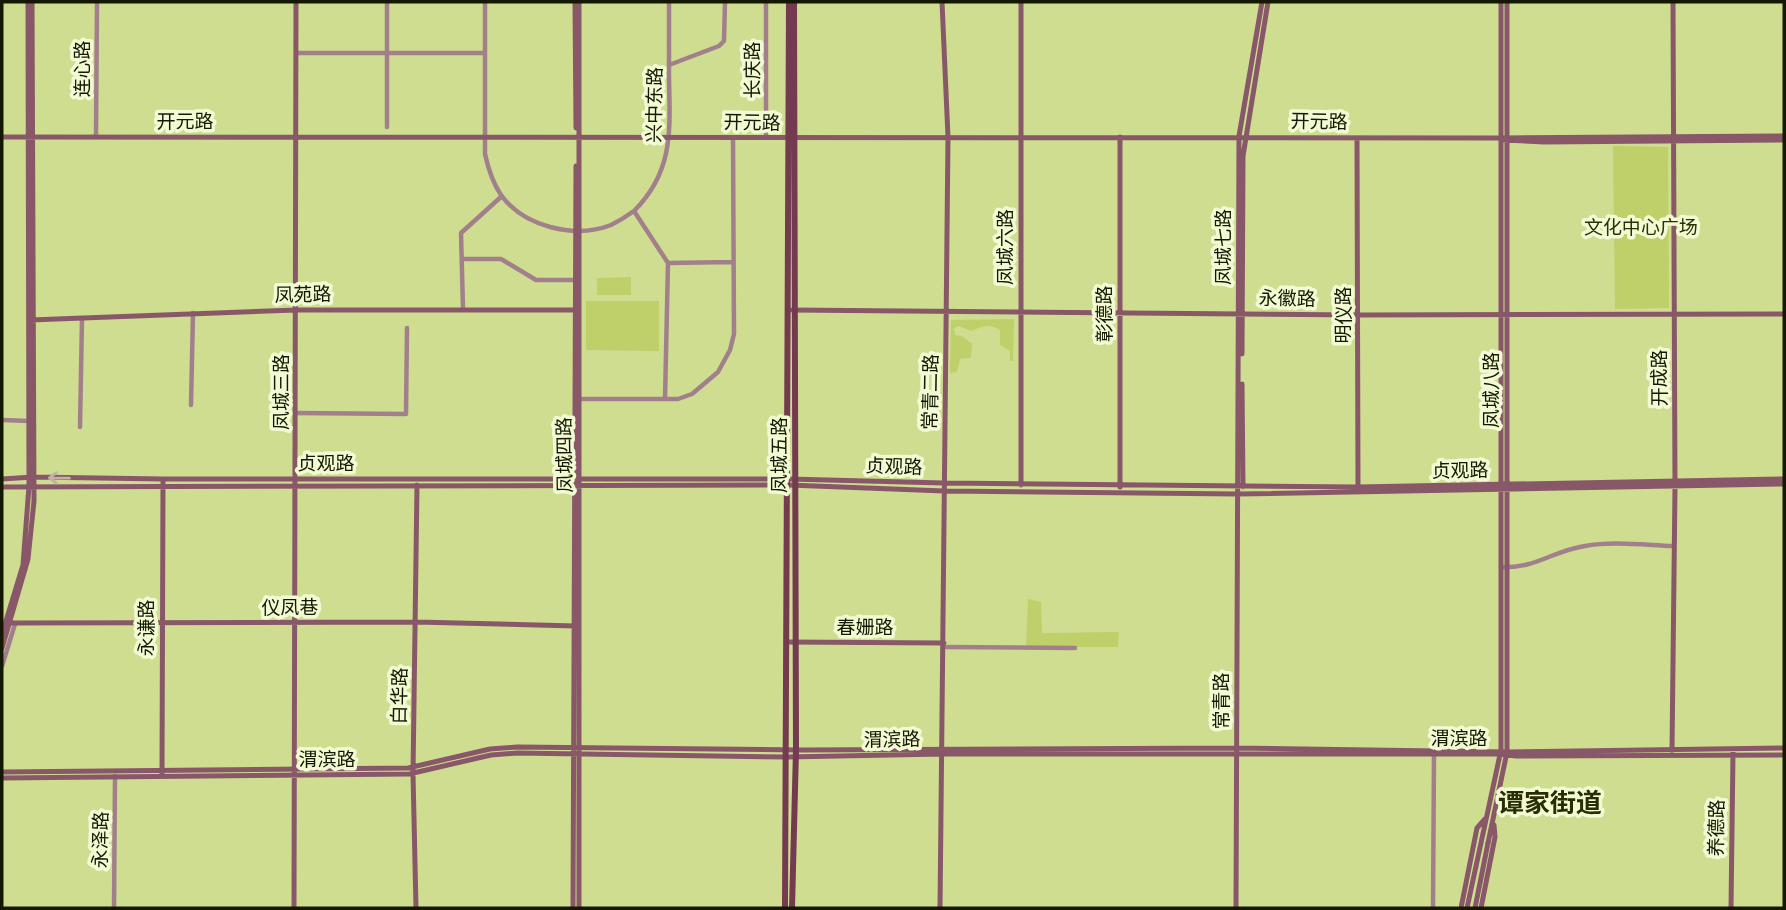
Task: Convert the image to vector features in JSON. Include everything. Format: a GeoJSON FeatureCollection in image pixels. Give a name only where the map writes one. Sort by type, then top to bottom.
{"type":"FeatureCollection","features":[{"type":"Feature","properties":{"kind":"main road","name":"凤城五路"},"geometry":{"type":"LineString","coordinates":[[785,908],[791,643],[792,2]]}},
{"type":"Feature","properties":{"kind":"main road","name":"凤城五路"},"geometry":{"type":"LineString","coordinates":[[791,643],[796,754],[792,908]]}},
{"type":"Feature","properties":{"kind":"street"},"geometry":{"type":"LineString","coordinates":[[30,2],[31,478]]}},
{"type":"Feature","properties":{"kind":"street","name":"连心路"},"geometry":{"type":"LineString","coordinates":[[96,136],[97,2]]}},
{"type":"Feature","properties":{"kind":"street","name":"凤城三路"},"geometry":{"type":"LineString","coordinates":[[294,908],[296,2]]}},
{"type":"Feature","properties":{"kind":"street"},"geometry":{"type":"LineString","coordinates":[[387,2],[387,127]]}},
{"type":"Feature","properties":{"kind":"street"},"geometry":{"type":"LineString","coordinates":[[485,2],[485,137],[488,168],[502,195],[522,212],[544,225],[577,231],[611,225],[634,211],[668,263],[665,399]]}},
{"type":"Feature","properties":{"kind":"street","name":"凤城四路"},"geometry":{"type":"LineString","coordinates":[[577,2],[579,399],[576,626],[579,908]]}},
{"type":"Feature","properties":{"kind":"street","name":"兴中东路"},"geometry":{"type":"LineString","coordinates":[[634,211],[658,179],[670,137],[669,2]]}},
{"type":"Feature","properties":{"kind":"street"},"geometry":{"type":"LineString","coordinates":[[669,65],[719,46],[724,41],[725,2]]}},
{"type":"Feature","properties":{"kind":"street","name":"长庆路"},"geometry":{"type":"LineString","coordinates":[[766,2],[766,138]]}},
{"type":"Feature","properties":{"kind":"street","name":"常青二路"},"geometry":{"type":"LineString","coordinates":[[940,908],[948,137],[942,2]]}},
{"type":"Feature","properties":{"kind":"street","name":"凤城六路"},"geometry":{"type":"LineString","coordinates":[[1021,2],[1021,488]]}},
{"type":"Feature","properties":{"kind":"street","name":"凤城七路"},"geometry":{"type":"LineString","coordinates":[[1240,493],[1242,136],[1262,2]]}},
{"type":"Feature","properties":{"kind":"street","name":"凤城七路"},"geometry":{"type":"LineString","coordinates":[[1242,136],[1268,2]]}},
{"type":"Feature","properties":{"kind":"street","name":"凤城八路"},"geometry":{"type":"LineString","coordinates":[[1501,2],[1505,139]]}},
{"type":"Feature","properties":{"kind":"street","name":"凤城八路"},"geometry":{"type":"LineString","coordinates":[[1475,908],[1503,753],[1507,2]]}},
{"type":"Feature","properties":{"kind":"street","name":"开成路"},"geometry":{"type":"LineString","coordinates":[[1672,751],[1672,546],[1675,484],[1674,2]]}},
{"type":"Feature","properties":{"kind":"street"},"geometry":{"type":"LineString","coordinates":[[296,53],[485,53]]}},
{"type":"Feature","properties":{"kind":"street","name":"开元路"},"geometry":{"type":"LineString","coordinates":[[2,137],[1784,138]]}},
{"type":"Feature","properties":{"kind":"street","name":"彰德路"},"geometry":{"type":"LineString","coordinates":[[1120,137],[1120,489]]}},
{"type":"Feature","properties":{"kind":"street"},"geometry":{"type":"LineString","coordinates":[[579,399],[678,399],[692,394],[710,381],[725,363],[734,334],[733,138]]}},
{"type":"Feature","properties":{"kind":"street","name":"明仪路"},"geometry":{"type":"LineString","coordinates":[[1357,138],[1358,489]]}},
{"type":"Feature","properties":{"kind":"street"},"geometry":{"type":"LineString","coordinates":[[463,309],[461,233],[502,195]]}},
{"type":"Feature","properties":{"kind":"street","name":"凤城四路"},"geometry":{"type":"LineString","coordinates":[[577,231],[575,280],[578,310],[578,482]]}},
{"type":"Feature","properties":{"kind":"street"},"geometry":{"type":"LineString","coordinates":[[462,259],[501,259],[536,280],[575,280]]}},
{"type":"Feature","properties":{"kind":"street"},"geometry":{"type":"LineString","coordinates":[[668,263],[733,262]]}},
{"type":"Feature","properties":{"kind":"street","name":"凤苑路"},"geometry":{"type":"LineString","coordinates":[[29,320],[296,310],[578,310]]}},
{"type":"Feature","properties":{"kind":"street","name":"永徽路"},"geometry":{"type":"LineString","coordinates":[[792,310],[1359,315],[1784,314]]}},
{"type":"Feature","properties":{"kind":"street"},"geometry":{"type":"LineString","coordinates":[[191,405],[192,313]]}},
{"type":"Feature","properties":{"kind":"street"},"geometry":{"type":"LineString","coordinates":[[80,427],[82,318]]}},
{"type":"Feature","properties":{"kind":"street"},"geometry":{"type":"LineString","coordinates":[[2,648],[23,565],[31,486],[29,320]]}},
{"type":"Feature","properties":{"kind":"street"},"geometry":{"type":"LineString","coordinates":[[296,413],[406,414],[407,328]]}},
{"type":"Feature","properties":{"kind":"street"},"geometry":{"type":"LineString","coordinates":[[2,420],[29,421]]}},
{"type":"Feature","properties":{"kind":"street","name":"贞观路"},"geometry":{"type":"LineString","coordinates":[[2,479],[163,482],[944,483],[1021,488]]}},
{"type":"Feature","properties":{"kind":"street","name":"贞观路"},"geometry":{"type":"LineString","coordinates":[[792,482],[944,491],[1021,488],[1240,493],[1784,481]]}},
{"type":"Feature","properties":{"kind":"street","name":"贞观路"},"geometry":{"type":"LineString","coordinates":[[2,486],[163,482]]}},
{"type":"Feature","properties":{"kind":"street","name":"永谦路"},"geometry":{"type":"LineString","coordinates":[[162,774],[163,482]]}},
{"type":"Feature","properties":{"kind":"street","name":"贞观路"},"geometry":{"type":"LineString","coordinates":[[296,482],[416,485],[578,482]]}},
{"type":"Feature","properties":{"kind":"street","name":"白华路"},"geometry":{"type":"LineString","coordinates":[[416,485],[413,771],[416,908]]}},
{"type":"Feature","properties":{"kind":"street","name":"贞观路"},"geometry":{"type":"LineString","coordinates":[[1120,489],[1240,486],[1358,489]]}},
{"type":"Feature","properties":{"kind":"street","name":"常青路"},"geometry":{"type":"LineString","coordinates":[[1236,908],[1240,493]]}},
{"type":"Feature","properties":{"kind":"street"},"geometry":{"type":"LineString","coordinates":[[1503,567],[1522,567],[1564,550],[1588,545],[1672,546]]}},
{"type":"Feature","properties":{"kind":"street","name":"仪凤巷"},"geometry":{"type":"LineString","coordinates":[[8,624],[416,622],[576,626]]}},
{"type":"Feature","properties":{"kind":"street"},"geometry":{"type":"LineString","coordinates":[[2,634],[8,624]]}},
{"type":"Feature","properties":{"kind":"street"},"geometry":{"type":"LineString","coordinates":[[2,666],[8,624]]}},
{"type":"Feature","properties":{"kind":"street","name":"春姗路"},"geometry":{"type":"LineString","coordinates":[[791,643],[943,645]]}},
{"type":"Feature","properties":{"kind":"street"},"geometry":{"type":"LineString","coordinates":[[943,645],[1075,648]]}},
{"type":"Feature","properties":{"kind":"street","name":"渭滨路"},"geometry":{"type":"LineString","coordinates":[[2,775],[413,771],[490,749],[517,747],[577,751],[787,754],[943,751],[1503,753],[1784,748]]}},
{"type":"Feature","properties":{"kind":"street","name":"凤城四路"},"geometry":{"type":"LineString","coordinates":[[573,908],[577,751]]}},
{"type":"Feature","properties":{"kind":"street","name":"渭滨路"},"geometry":{"type":"LineString","coordinates":[[1733,751],[1784,755]]}},
{"type":"Feature","properties":{"kind":"street","name":"养德路"},"geometry":{"type":"LineString","coordinates":[[1731,908],[1733,751]]}},
{"type":"Feature","properties":{"kind":"street"},"geometry":{"type":"LineString","coordinates":[[1433,908],[1434,752]]}},
{"type":"Feature","properties":{"kind":"street","name":"永泽路"},"geometry":{"type":"LineString","coordinates":[[114,908],[115,774]]}},
{"type":"Feature","properties":{"kind":"street","name":"凤城八路"},"geometry":{"type":"LineString","coordinates":[[1467,908],[1481,841],[1490,818]]}},
{"type":"Feature","properties":{"kind":"street","name":"凤城八路"},"geometry":{"type":"LineString","coordinates":[[1461,908],[1477,828],[1490,818]]}},
{"type":"Feature","properties":{"kind":"street","name":"凤城八路"},"geometry":{"type":"LineString","coordinates":[[1481,908],[1495,837],[1490,818]]}},
{"type":"Feature","properties":{"kind":"green space","name":"文化中心广场"},"geometry":{"type":"Polygon","coordinates":[[[1613,146],[1668,147],[1669,308],[1615,309],[1613,146]]]}},
{"type":"Feature","properties":{"kind":"green space"},"geometry":{"type":"Polygon","coordinates":[[[631,277],[631,295],[597,295],[597,278],[631,277]]]}},
{"type":"Feature","properties":{"kind":"green space"},"geometry":{"type":"Polygon","coordinates":[[[586,301],[659,301],[659,351],[586,350],[586,301]]]}},
{"type":"Feature","properties":{"kind":"green space"},"geometry":{"type":"Polygon","coordinates":[[[1014,319],[1013,361],[1010,361],[1010,351],[1000,345],[1000,330],[989,326],[971,331],[959,326],[954,328],[955,335],[962,336],[972,344],[971,358],[960,359],[957,372],[950,373],[951,320],[1014,319]]]}},
{"type":"Feature","properties":{"kind":"green space"},"geometry":{"type":"Polygon","coordinates":[[[1028,599],[1041,602],[1042,633],[1119,632],[1118,647],[1026,647],[1028,599]]]}},
{"type":"Feature","properties":{"kind":"district","name":"谭家街道"},"geometry":{"type":"Point","coordinates":[1550,803]}}]}
